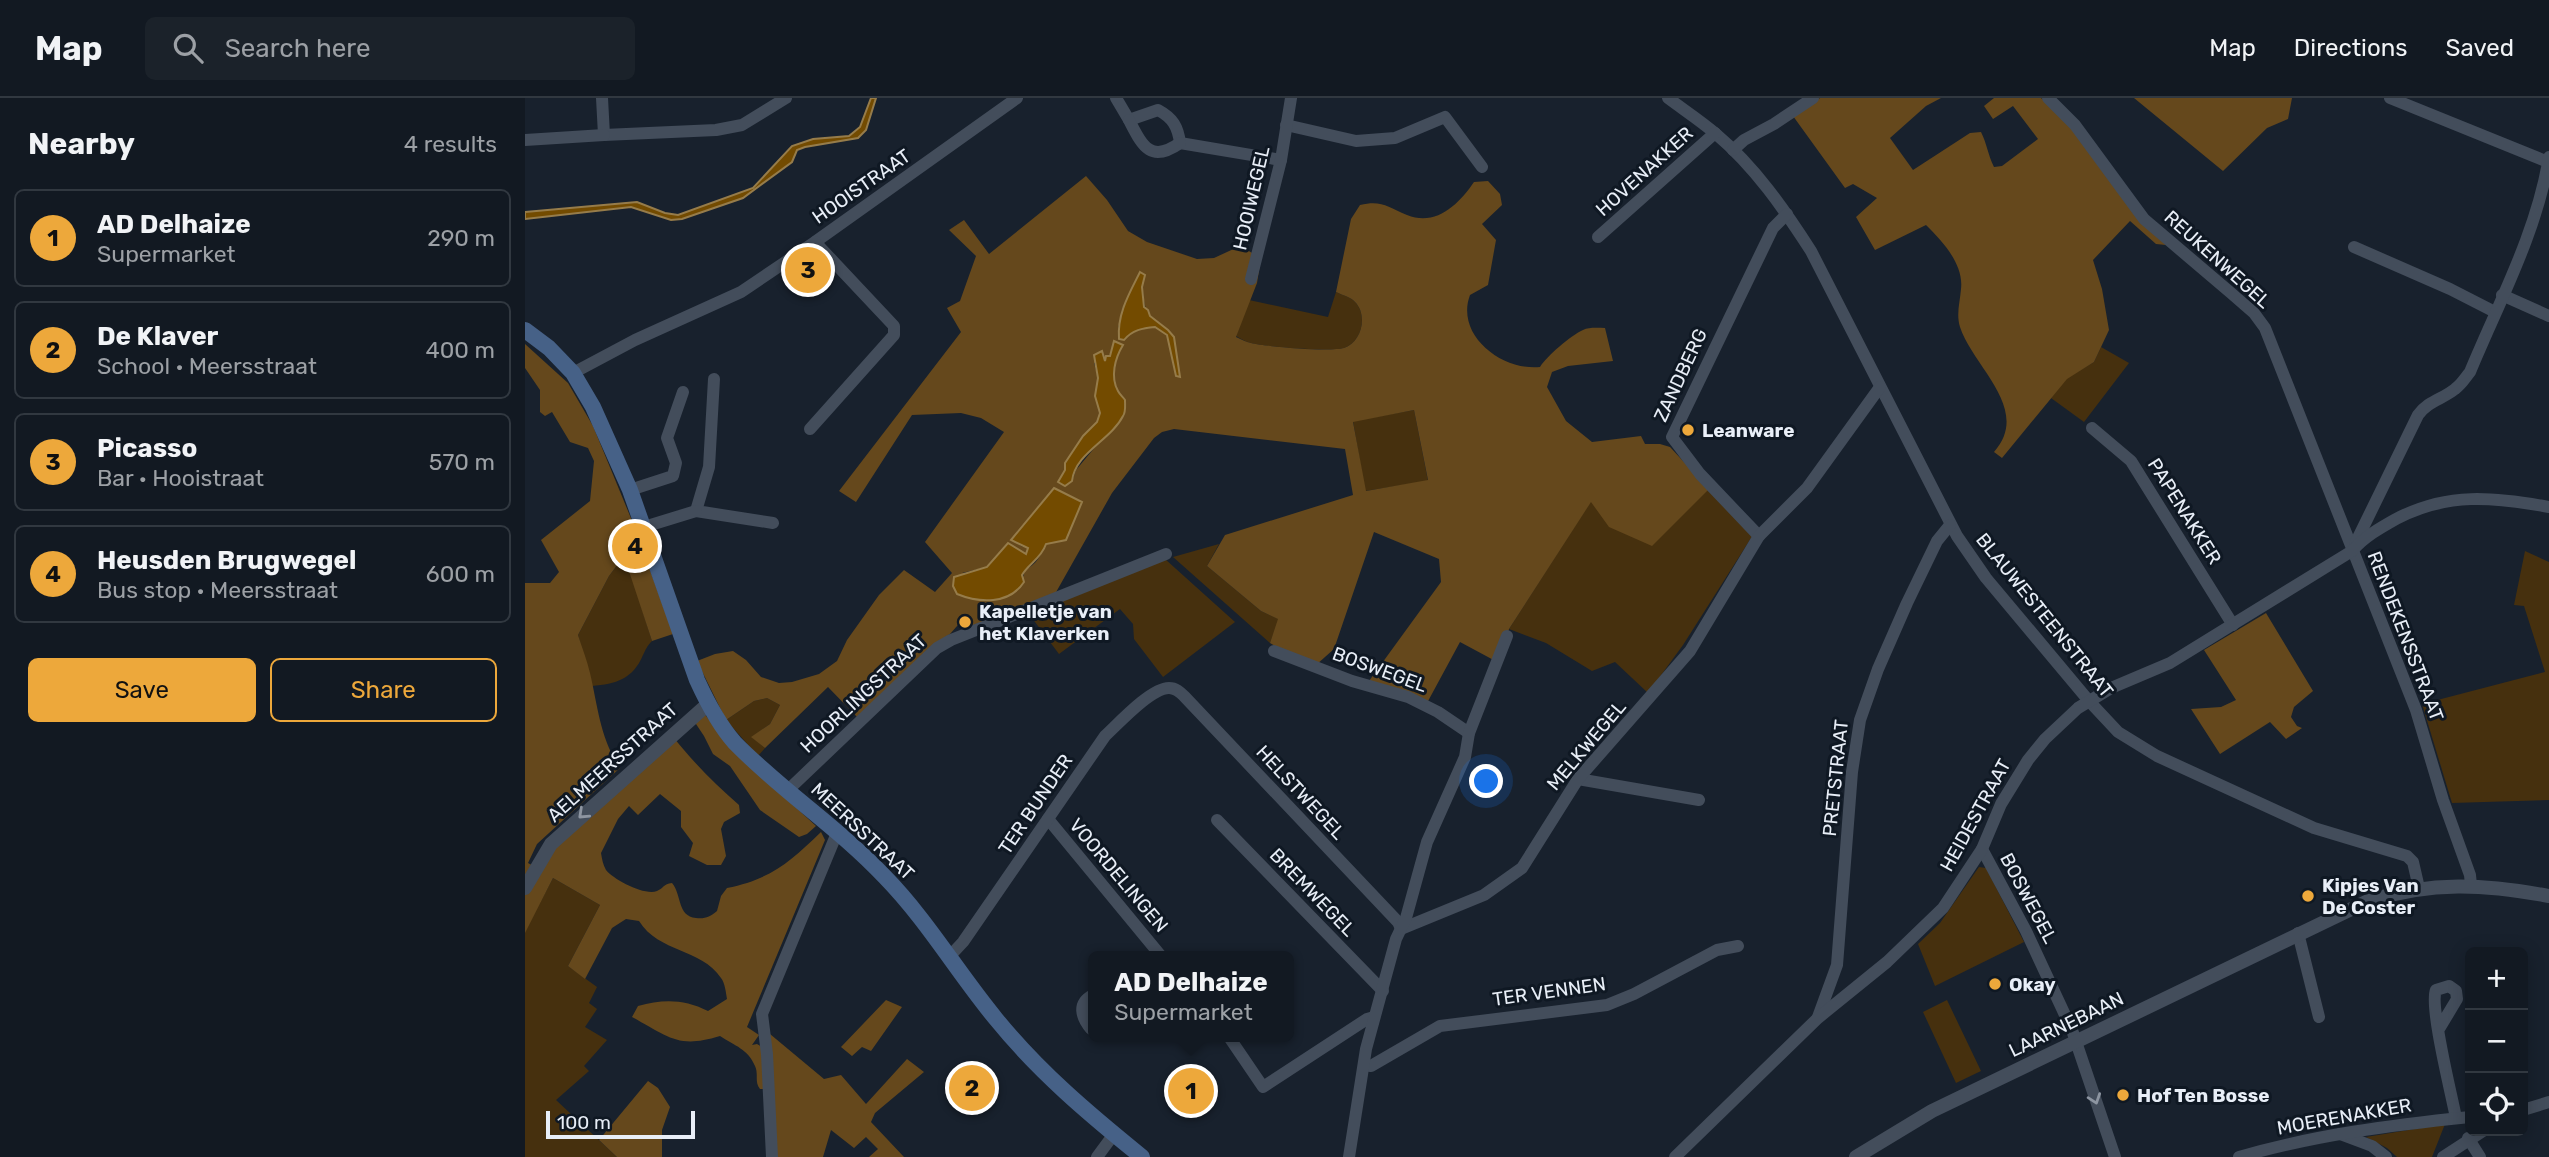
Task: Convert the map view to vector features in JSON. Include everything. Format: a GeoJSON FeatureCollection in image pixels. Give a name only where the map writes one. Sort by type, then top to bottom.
{"type":"FeatureCollection","features":[{"type":"Feature","properties":{"kind":"main road","name":"MEERSSTRAAT"},"geometry":{"type":"LineString","coordinates":[[525,330],[549,348],[573,373],[593,407],[644,527],[697,680],[708,704],[734,741],[892,884],[1025,1054],[1075,1102],[1142,1157]]}},
{"type":"Feature","properties":{"kind":"street"},"geometry":{"type":"LineString","coordinates":[[602,98],[604,135]]}},
{"type":"Feature","properties":{"kind":"street"},"geometry":{"type":"LineString","coordinates":[[525,140],[716,130],[742,125],[786,98]]}},
{"type":"Feature","properties":{"kind":"street","name":"HOOISTRAAT"},"geometry":{"type":"LineString","coordinates":[[573,373],[635,340],[741,292],[1017,98]]}},
{"type":"Feature","properties":{"kind":"street"},"geometry":{"type":"LineString","coordinates":[[1116,98],[1143,146],[1157,152],[1168,151],[1180,143],[1281,160]]}},
{"type":"Feature","properties":{"kind":"street","name":"HOOIWEGEL"},"geometry":{"type":"LineString","coordinates":[[1251,279],[1281,160],[1291,98]]}},
{"type":"Feature","properties":{"kind":"street","name":"BLAUWESTEENSTRAAT"},"geometry":{"type":"LineString","coordinates":[[1668,98],[1733,150],[1763,182],[1787,214],[1811,251],[1950,525],[1986,578],[2118,732],[2157,756],[2314,828],[2407,856],[2413,862],[2418,884]]}},
{"type":"Feature","properties":{"kind":"street"},"geometry":{"type":"LineString","coordinates":[[1733,150],[1744,140],[1813,98]]}},
{"type":"Feature","properties":{"kind":"street","name":"REUKENWEGEL"},"geometry":{"type":"LineString","coordinates":[[2048,98],[2075,125],[2144,219],[2239,300],[2265,328],[2352,551]]}},
{"type":"Feature","properties":{"kind":"street"},"geometry":{"type":"LineString","coordinates":[[2390,98],[2548,162]]}},
{"type":"Feature","properties":{"kind":"street"},"geometry":{"type":"LineString","coordinates":[[1129,120],[1158,110],[1169,116],[1178,130],[1180,143]]}},
{"type":"Feature","properties":{"kind":"street","name":"HOOIWEGEL"},"geometry":{"type":"LineString","coordinates":[[1286,125],[1356,141],[1395,138],[1445,117],[1482,167]]}},
{"type":"Feature","properties":{"kind":"street","name":"HOVENAKKER"},"geometry":{"type":"LineString","coordinates":[[1598,237],[1715,133]]}},
{"type":"Feature","properties":{"kind":"street","name":"RENDEKENSSTRAAT"},"geometry":{"type":"LineString","coordinates":[[2470,885],[2470,875],[2443,800],[2416,710],[2352,551],[2418,415],[2430,402],[2463,383],[2503,295],[2537,209],[2549,157]]}},
{"type":"Feature","properties":{"kind":"street","name":"ZANDBERG"},"geometry":{"type":"LineString","coordinates":[[1759,536],[1700,474],[1672,437],[1773,228],[1787,214]]}},
{"type":"Feature","properties":{"kind":"street"},"geometry":{"type":"LineString","coordinates":[[810,429],[894,335],[894,326],[815,242]]}},
{"type":"Feature","properties":{"kind":"street"},"geometry":{"type":"LineString","coordinates":[[2354,247],[2495,312]]}},
{"type":"Feature","properties":{"kind":"street"},"geometry":{"type":"LineString","coordinates":[[2503,295],[2549,316]]}},
{"type":"Feature","properties":{"kind":"street"},"geometry":{"type":"LineString","coordinates":[[696,511],[709,467],[714,379]]}},
{"type":"Feature","properties":{"kind":"street","name":"MELKWEGEL"},"geometry":{"type":"LineString","coordinates":[[1401,929],[1475,899],[1517,874],[1530,858],[1578,779],[1690,651],[1759,536],[1807,488],[1880,387]]}},
{"type":"Feature","properties":{"kind":"street"},"geometry":{"type":"LineString","coordinates":[[630,491],[673,476],[676,463],[667,438],[683,391]]}},
{"type":"Feature","properties":{"kind":"street","name":"PAPENAKKER"},"geometry":{"type":"LineString","coordinates":[[2092,428],[2131,461],[2234,625]]}},
{"type":"Feature","properties":{"kind":"street","name":"HEIDESTRAAT"},"geometry":{"type":"LineString","coordinates":[[1675,1157],[1818,1018],[1887,962],[1944,908],[1982,849],[2001,804],[2032,754],[2078,708],[2170,663],[2352,551],[2384,526],[2429,505],[2454,499],[2473,499],[2514,500],[2549,507]]}},
{"type":"Feature","properties":{"kind":"street"},"geometry":{"type":"LineString","coordinates":[[644,527],[696,511],[773,523]]}},
{"type":"Feature","properties":{"kind":"street","name":"PRETSTRAAT"},"geometry":{"type":"LineString","coordinates":[[1818,1018],[1835,971],[1852,772],[1860,720],[1878,669],[1907,603],[1937,541],[1950,525]]}},
{"type":"Feature","properties":{"kind":"street","name":"HOORLINGSTRAAT"},"geometry":{"type":"LineString","coordinates":[[787,791],[937,648],[1166,554]]}},
{"type":"Feature","properties":{"kind":"street"},"geometry":{"type":"LineString","coordinates":[[1349,1157],[1374,1017],[1396,939],[1406,918],[1427,842],[1465,757],[1469,733],[1507,636]]}},
{"type":"Feature","properties":{"kind":"street","name":"BOSWEGEL"},"geometry":{"type":"LineString","coordinates":[[1274,651],[1352,681],[1408,697],[1438,712],[1469,733]]}},
{"type":"Feature","properties":{"kind":"street","name":"TER BUNDER"},"geometry":{"type":"LineString","coordinates":[[949,957],[963,942],[1105,736],[1135,708],[1160,690],[1168,688]]}},
{"type":"Feature","properties":{"kind":"street","name":"HELSTWEGEL"},"geometry":{"type":"LineString","coordinates":[[1168,688],[1177,689],[1184,696],[1398,922],[1401,929]]}},
{"type":"Feature","properties":{"kind":"street","name":"AELMEERSSTRAAT"},"geometry":{"type":"LineString","coordinates":[[525,888],[551,844],[708,704]]}},
{"type":"Feature","properties":{"kind":"street"},"geometry":{"type":"LineString","coordinates":[[1578,779],[1699,800]]}},
{"type":"Feature","properties":{"kind":"street","name":"VOORDELINGEN"},"geometry":{"type":"LineString","coordinates":[[1048,819],[1157,951]]}},
{"type":"Feature","properties":{"kind":"street","name":"BREMWEGEL"},"geometry":{"type":"LineString","coordinates":[[1217,820],[1383,991]]}},
{"type":"Feature","properties":{"kind":"street"},"geometry":{"type":"LineString","coordinates":[[772,1157],[767,1054],[762,1014],[837,833]]}},
{"type":"Feature","properties":{"kind":"street","name":"BOSWEGEL"},"geometry":{"type":"LineString","coordinates":[[1982,849],[2026,931],[2076,1041],[2115,1157]]}},
{"type":"Feature","properties":{"kind":"street","name":"LAARNEBAAN"},"geometry":{"type":"LineString","coordinates":[[1856,1157],[1932,1111],[2368,901],[2418,884],[2470,885],[2549,895]]}},
{"type":"Feature","properties":{"kind":"street"},"geometry":{"type":"LineString","coordinates":[[2298,933],[2319,1017]]}},
{"type":"Feature","properties":{"kind":"street","name":"TER VENNEN"},"geometry":{"type":"LineString","coordinates":[[1364,1065],[1371,1066],[1440,1026],[1607,1005],[1634,994],[1717,950],[1738,946]]}},
{"type":"Feature","properties":{"kind":"street"},"geometry":{"type":"LineString","coordinates":[[1835,971],[1851,991]]}},
{"type":"Feature","properties":{"kind":"street"},"geometry":{"type":"LineString","coordinates":[[1088,998],[1082,1004],[1082,1017],[1088,1025]]}},
{"type":"Feature","properties":{"kind":"street"},"geometry":{"type":"LineString","coordinates":[[1232,1042],[1263,1087],[1374,1017]]}},
{"type":"Feature","properties":{"kind":"street"},"geometry":{"type":"LineString","coordinates":[[2439,1029],[2456,1118]]}},
{"type":"Feature","properties":{"kind":"street"},"geometry":{"type":"LineString","coordinates":[[2528,1108],[2549,1102]]}},
{"type":"Feature","properties":{"kind":"street","name":"MOERENAKKER"},"geometry":{"type":"LineString","coordinates":[[2239,1157],[2338,1134],[2465,1117]]}},
{"type":"Feature","properties":{"kind":"street"},"geometry":{"type":"LineString","coordinates":[[1097,1157],[1114,1134]]}},
{"type":"Feature","properties":{"kind":"street"},"geometry":{"type":"LineString","coordinates":[[2338,1134],[2372,1146],[2386,1157]]}},
{"type":"Feature","properties":{"kind":"street"},"geometry":{"type":"LineString","coordinates":[[2443,1157],[2472,1136]]}},
{"type":"Feature","properties":{"kind":"street"},"geometry":{"type":"LineString","coordinates":[[2468,1138],[2480,1157]]}},
{"type":"Feature","properties":{"kind":"shaded area"},"geometry":{"type":"Polygon","coordinates":[[[871,98],[876,98],[866,130],[858,138],[797,150],[792,162],[743,198],[682,219],[671,220],[631,207],[525,219],[525,212],[637,202],[678,215],[753,188],[792,146],[813,139],[849,136],[860,127],[871,98]]]}},
{"type":"Feature","properties":{"kind":"shaded area"},"geometry":{"type":"Polygon","coordinates":[[[1820,98],[1941,98],[1926,106],[1890,138],[1913,170],[1970,133],[1981,132],[1994,167],[2002,166],[2038,139],[2013,106],[1993,119],[1984,106],[1994,98],[2041,98],[2063,118],[2166,245],[2156,244],[2130,221],[2093,260],[2102,289],[2109,330],[2094,362],[2067,379],[2002,458],[1994,452],[2004,436],[2007,420],[1996,388],[1960,327],[1958,313],[1961,280],[1955,262],[1926,225],[1875,250],[1856,217],[1877,198],[1853,184],[1845,188],[1793,116],[1820,98]]]}},
{"type":"Feature","properties":{"kind":"shaded area"},"geometry":{"type":"Polygon","coordinates":[[[2134,98],[2292,98],[2288,119],[2267,128],[2223,171],[2134,98]]]}},
{"type":"Feature","properties":{"kind":"shaded area"},"geometry":{"type":"Polygon","coordinates":[[[1086,176],[1107,200],[1128,231],[1147,242],[1197,259],[1214,258],[1240,246],[1261,258],[1257,283],[1236,337],[1249,343],[1270,346],[1344,348],[1359,334],[1362,321],[1355,302],[1336,292],[1351,219],[1360,205],[1379,204],[1407,215],[1428,218],[1437,216],[1454,205],[1474,182],[1488,181],[1500,194],[1502,205],[1482,224],[1496,240],[1488,285],[1470,295],[1467,310],[1469,324],[1476,336],[1497,357],[1525,367],[1540,367],[1553,352],[1583,330],[1605,328],[1613,361],[1568,366],[1552,372],[1547,387],[1566,421],[1592,442],[1641,436],[1645,444],[1670,447],[1709,489],[1652,546],[1609,527],[1591,502],[1509,629],[1501,664],[1460,642],[1427,703],[1369,681],[1441,582],[1439,559],[1374,532],[1334,649],[1316,665],[1292,656],[1270,643],[1278,619],[1261,611],[1207,566],[1225,535],[1353,495],[1345,449],[1174,429],[1162,432],[1154,438],[1112,493],[1055,594],[966,628],[970,619],[965,617],[858,718],[828,687],[765,748],[751,737],[770,724],[780,705],[767,698],[754,701],[726,720],[697,661],[733,651],[746,660],[761,677],[779,683],[819,674],[837,661],[847,640],[879,595],[904,570],[935,592],[952,573],[925,542],[1004,432],[981,418],[961,413],[912,415],[856,502],[839,491],[961,332],[947,308],[960,301],[976,256],[949,230],[964,220],[989,254],[1086,176]],[[1140,273],[1122,309],[1118,327],[1124,339],[1142,329],[1155,327],[1167,335],[1176,375],[1179,376],[1168,330],[1147,312],[1140,273]],[[1114,341],[1110,354],[1094,363],[1098,378],[1095,396],[1101,413],[1098,422],[1083,436],[1058,482],[1072,481],[1076,470],[1101,440],[1117,391],[1114,375],[1116,357],[1123,345],[1114,341]],[[1414,410],[1353,422],[1366,491],[1428,480],[1414,410]],[[1048,497],[1012,539],[1028,548],[1026,554],[1008,543],[987,567],[962,573],[1022,581],[1025,570],[1039,557],[1043,548],[1048,497]]]}},
{"type":"Feature","properties":{"kind":"shaded area"},"geometry":{"type":"Polygon","coordinates":[[[1140,272],[1145,275],[1142,287],[1144,307],[1150,316],[1174,337],[1180,377],[1176,376],[1167,335],[1155,327],[1138,330],[1124,340],[1119,339],[1122,313],[1140,272]]]}},
{"type":"Feature","properties":{"kind":"shaded area"},"geometry":{"type":"Polygon","coordinates":[[[1336,292],[1353,300],[1359,307],[1362,321],[1355,340],[1344,348],[1270,346],[1249,343],[1236,336],[1249,300],[1328,317],[1336,292]]]}},
{"type":"Feature","properties":{"kind":"shaded area"},"geometry":{"type":"Polygon","coordinates":[[[1114,341],[1123,345],[1114,374],[1116,386],[1125,400],[1125,413],[1117,425],[1086,454],[1072,481],[1065,486],[1058,482],[1065,470],[1065,463],[1083,436],[1097,422],[1100,413],[1095,396],[1098,378],[1094,355],[1102,351],[1105,361],[1106,356],[1110,356],[1114,341]]]}},
{"type":"Feature","properties":{"kind":"shaded area"},"geometry":{"type":"Polygon","coordinates":[[[525,344],[568,383],[593,426],[635,528],[673,634],[652,641],[624,556],[609,576],[578,635],[589,668],[604,734],[620,768],[537,844],[528,863],[539,869],[565,834],[674,738],[705,773],[739,805],[740,813],[724,822],[721,829],[726,856],[721,865],[707,865],[689,856],[693,843],[681,827],[681,811],[660,794],[638,815],[629,806],[618,819],[601,853],[606,870],[616,878],[630,886],[652,892],[672,883],[686,913],[696,918],[705,918],[717,911],[721,896],[727,888],[756,880],[779,868],[821,832],[825,840],[747,1027],[759,1035],[752,1045],[757,1044],[770,1052],[770,1034],[824,1079],[841,1075],[866,1104],[907,1059],[924,1072],[875,1113],[871,1122],[904,1157],[869,1157],[878,1149],[866,1137],[854,1148],[831,1130],[823,1157],[775,1157],[763,1089],[758,1086],[755,1066],[745,1052],[720,1036],[694,1041],[674,1039],[632,1017],[638,1006],[647,1004],[682,1002],[708,1011],[727,999],[722,980],[713,968],[657,939],[639,921],[626,919],[612,928],[585,979],[568,966],[600,905],[553,878],[525,933],[525,583],[550,583],[559,572],[541,540],[590,501],[594,461],[588,448],[570,442],[552,412],[545,416],[540,412],[540,390],[525,368],[525,344]]]}},
{"type":"Feature","properties":{"kind":"shaded area"},"geometry":{"type":"Polygon","coordinates":[[[2101,347],[2129,363],[2084,422],[2051,398],[2067,378],[2094,362],[2101,347]]]}},
{"type":"Feature","properties":{"kind":"shaded area"},"geometry":{"type":"Polygon","coordinates":[[[1414,410],[1428,481],[1365,491],[1353,421],[1414,410]]]}},
{"type":"Feature","properties":{"kind":"shaded area"},"geometry":{"type":"Polygon","coordinates":[[[1054,488],[1082,502],[1066,540],[1046,544],[1041,554],[1022,575],[1024,582],[1010,595],[984,600],[957,594],[953,586],[954,577],[987,567],[1008,543],[1026,554],[1028,548],[1011,540],[1054,488]]]}},
{"type":"Feature","properties":{"kind":"shaded area"},"geometry":{"type":"Polygon","coordinates":[[[1709,489],[1753,535],[1683,645],[1648,693],[1615,662],[1592,671],[1546,643],[1509,629],[1591,501],[1709,489]]]}},
{"type":"Feature","properties":{"kind":"shaded area"},"geometry":{"type":"Polygon","coordinates":[[[1219,544],[1207,566],[1261,611],[1279,619],[1270,643],[1173,557],[1219,544]]]}},
{"type":"Feature","properties":{"kind":"shaded area"},"geometry":{"type":"Polygon","coordinates":[[[2525,551],[2549,562],[2549,800],[2452,803],[2422,704],[2545,672],[2524,606],[2514,605],[2525,551]]]}},
{"type":"Feature","properties":{"kind":"shaded area"},"geometry":{"type":"Polygon","coordinates":[[[625,555],[652,641],[629,675],[616,682],[592,686],[578,635],[609,576],[625,555]]]}},
{"type":"Feature","properties":{"kind":"shaded area"},"geometry":{"type":"Polygon","coordinates":[[[1165,559],[1235,622],[1163,677],[1134,639],[1133,624],[1120,609],[1059,654],[1029,614],[1165,559]]]}},
{"type":"Feature","properties":{"kind":"shaded area"},"geometry":{"type":"Polygon","coordinates":[[[2266,613],[2313,691],[2294,707],[2291,717],[2297,726],[2302,728],[2286,739],[2270,722],[2220,754],[2191,709],[2221,707],[2236,700],[2204,650],[2266,613]]]}},
{"type":"Feature","properties":{"kind":"shaded area"},"geometry":{"type":"Polygon","coordinates":[[[767,698],[780,705],[770,724],[752,737],[765,748],[758,756],[726,720],[754,701],[767,698]]]}},
{"type":"Feature","properties":{"kind":"shaded area"},"geometry":{"type":"Polygon","coordinates":[[[703,712],[732,749],[816,826],[799,837],[760,810],[730,766],[713,754],[694,721],[703,712]]]}},
{"type":"Feature","properties":{"kind":"shaded area"},"geometry":{"type":"Polygon","coordinates":[[[1979,867],[1986,868],[2024,942],[1935,986],[1918,944],[1940,923],[1979,867]]]}},
{"type":"Feature","properties":{"kind":"shaded area"},"geometry":{"type":"Polygon","coordinates":[[[553,878],[600,905],[568,966],[597,987],[589,1003],[597,1009],[585,1027],[607,1040],[584,1066],[589,1071],[556,1100],[617,1157],[525,1157],[525,931],[553,878]]]}},
{"type":"Feature","properties":{"kind":"shaded area"},"geometry":{"type":"Polygon","coordinates":[[[886,1000],[902,1007],[871,1051],[862,1047],[852,1056],[841,1047],[886,1000]]]}},
{"type":"Feature","properties":{"kind":"shaded area"},"geometry":{"type":"Polygon","coordinates":[[[1947,1000],[1981,1071],[1956,1083],[1923,1012],[1947,1000]]]}},
{"type":"Feature","properties":{"kind":"shaded area"},"geometry":{"type":"Polygon","coordinates":[[[648,1081],[658,1088],[670,1107],[662,1130],[662,1157],[617,1157],[599,1140],[648,1081]]]}},
{"type":"Feature","properties":{"kind":"shaded area"},"geometry":{"type":"Polygon","coordinates":[[[2445,1124],[2432,1157],[2397,1157],[2387,1148],[2366,1137],[2445,1124]]]}},
{"type":"Feature","properties":{"kind":"place","name":"Picasso"},"geometry":{"type":"Point","coordinates":[808,270]}},
{"type":"Feature","properties":{"kind":"place","name":"Leanware"},"geometry":{"type":"Point","coordinates":[1688,430]}},
{"type":"Feature","properties":{"kind":"place","name":"Heusden Brugwegel"},"geometry":{"type":"Point","coordinates":[635,546]}},
{"type":"Feature","properties":{"kind":"place","name":"Kapelletje van het Klaverken"},"geometry":{"type":"Point","coordinates":[965,622]}},
{"type":"Feature","properties":{"kind":"place","name":"Kipjes Van De Coster"},"geometry":{"type":"Point","coordinates":[2308,896]}},
{"type":"Feature","properties":{"kind":"place","name":"Okay"},"geometry":{"type":"Point","coordinates":[1995,984]}},
{"type":"Feature","properties":{"kind":"place","name":"De Klaver"},"geometry":{"type":"Point","coordinates":[972,1088]}},
{"type":"Feature","properties":{"kind":"place","name":"AD Delhaize"},"geometry":{"type":"Point","coordinates":[1191,1091]}},
{"type":"Feature","properties":{"kind":"place","name":"Hof Ten Bosse"},"geometry":{"type":"Point","coordinates":[2123,1095]}}]}
